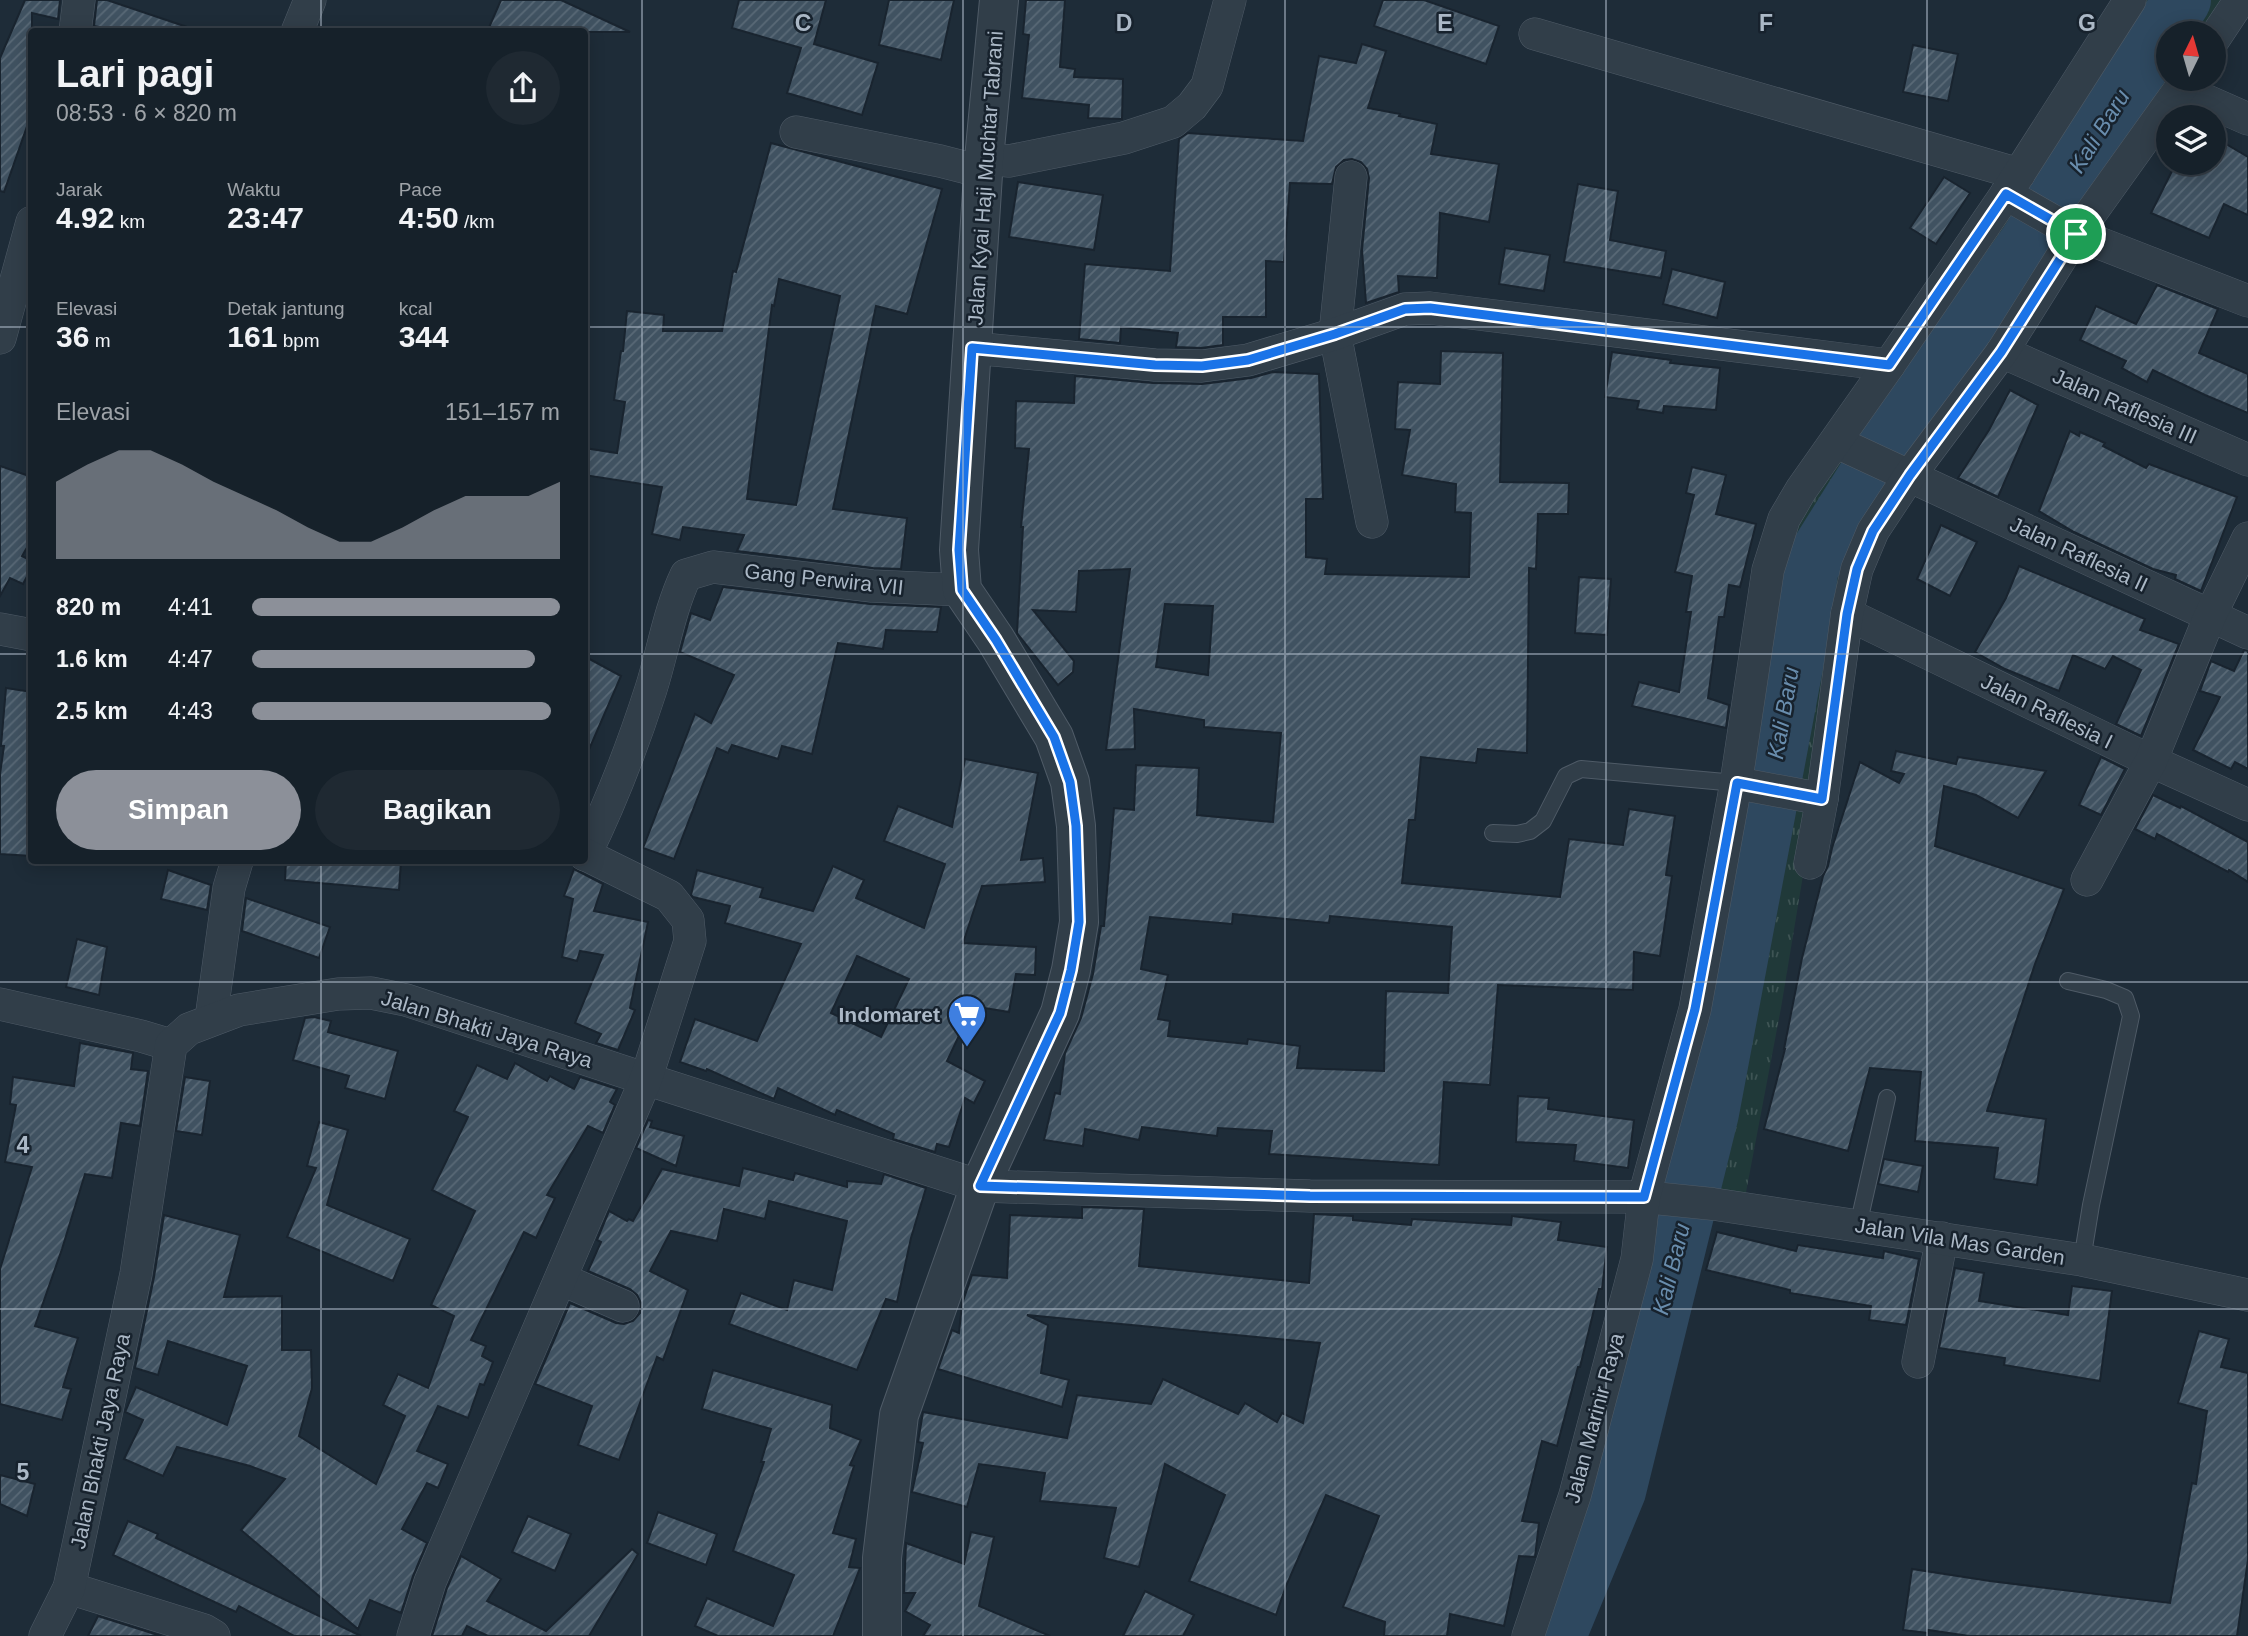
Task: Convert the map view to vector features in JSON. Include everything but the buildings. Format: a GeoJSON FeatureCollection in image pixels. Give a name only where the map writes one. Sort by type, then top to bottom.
{"type":"FeatureCollection","features":[{"type":"Feature","properties":{"kind":"street"},"geometry":{"type":"LineString","coordinates":[[76,28],[79,0]]}},
{"type":"Feature","properties":{"kind":"street"},"geometry":{"type":"LineString","coordinates":[[299,28],[310,0]]}},
{"type":"Feature","properties":{"kind":"street","name":"Jalan Kyai Haji Muchtar Tabrani"},"geometry":{"type":"LineString","coordinates":[[883,1636],[882,1558],[899,1415],[980,1186],[1060,1013],[1079,922],[1076,826],[1070,782],[1054,737],[996,640],[962,590],[959,550],[984,165],[999,0]]}},
{"type":"Feature","properties":{"kind":"street"},"geometry":{"type":"LineString","coordinates":[[796,132],[940,161],[984,165],[1124,138],[1173,122],[1192,106],[1207,86],[1230,0]]}},
{"type":"Feature","properties":{"kind":"street","name":"Jalan Marinir Raya"},"geometry":{"type":"LineString","coordinates":[[1528,1636],[1575,1495],[1637,1259],[1657,1198],[1744,785],[1769,570],[1784,519],[1801,490],[1845,446],[1889,365],[2013,189],[2130,0]]}},
{"type":"Feature","properties":{"kind":"street"},"geometry":{"type":"LineString","coordinates":[[2226,21],[2240,0]]}},
{"type":"Feature","properties":{"kind":"street"},"geometry":{"type":"LineString","coordinates":[[1535,34],[2013,189],[2068,230],[2248,301]]}},
{"type":"Feature","properties":{"kind":"street"},"geometry":{"type":"LineString","coordinates":[[1810,863],[1812,797],[1847,614],[1857,569],[1897,470],[2001,352],[2068,230],[2178,91]]}},
{"type":"Feature","properties":{"kind":"street"},"geometry":{"type":"LineString","coordinates":[[2196,91],[2248,120]]}},
{"type":"Feature","properties":{"kind":"street"},"geometry":{"type":"LineString","coordinates":[[1352,177],[1335,334],[1373,522]]}},
{"type":"Feature","properties":{"kind":"street"},"geometry":{"type":"LineString","coordinates":[[0,338],[28,236]]}},
{"type":"Feature","properties":{"kind":"street"},"geometry":{"type":"LineString","coordinates":[[972,348],[1155,365],[1202,366],[1248,360],[1335,334],[1405,309],[1430,308],[1889,365]]}},
{"type":"Feature","properties":{"kind":"street","name":"Jalan Raflesia III"},"geometry":{"type":"LineString","coordinates":[[2001,352],[2248,460]]}},
{"type":"Feature","properties":{"kind":"street","name":"Jalan Raflesia II"},"geometry":{"type":"LineString","coordinates":[[1845,446],[2248,633]]}},
{"type":"Feature","properties":{"kind":"street"},"geometry":{"type":"LineString","coordinates":[[2087,880],[2151,761],[2210,616],[2248,538]]}},
{"type":"Feature","properties":{"kind":"street","name":"Gang Perwira VII"},"geometry":{"type":"LineString","coordinates":[[588,849],[604,816],[647,701],[677,595],[687,575],[713,567],[872,586],[962,590]]}},
{"type":"Feature","properties":{"kind":"street","name":"Jalan Raflesia I"},"geometry":{"type":"LineString","coordinates":[[1847,614],[2248,805]]}},
{"type":"Feature","properties":{"kind":"street"},"geometry":{"type":"LineString","coordinates":[[0,629],[28,634]]}},
{"type":"Feature","properties":{"kind":"street"},"geometry":{"type":"LineString","coordinates":[[1744,785],[1812,797]]}},
{"type":"Feature","properties":{"kind":"street"},"geometry":{"type":"LineString","coordinates":[[413,1636],[430,1582],[646,1079],[690,941],[688,920],[668,896],[588,856]]}},
{"type":"Feature","properties":{"kind":"street"},"geometry":{"type":"LineString","coordinates":[[211,1019],[229,888],[236,864]]}},
{"type":"Feature","properties":{"kind":"street","name":"Jalan Bhakti Jaya Raya"},"geometry":{"type":"LineString","coordinates":[[45,1636],[69,1588],[136,1274],[171,1045],[189,1029],[239,1010],[338,994],[371,993],[405,1000],[980,1186],[1310,1196],[1657,1198]]}},
{"type":"Feature","properties":{"kind":"street"},"geometry":{"type":"LineString","coordinates":[[0,1004],[171,1045]]}},
{"type":"Feature","properties":{"kind":"street","name":"Jalan Vila Mas Garden"},"geometry":{"type":"LineString","coordinates":[[1657,1198],[1713,1203],[2082,1260],[2248,1295]]}},
{"type":"Feature","properties":{"kind":"street"},"geometry":{"type":"LineString","coordinates":[[1918,1362],[1942,1238]]}},
{"type":"Feature","properties":{"kind":"street"},"geometry":{"type":"LineString","coordinates":[[561,1279],[622,1306]]}},
{"type":"Feature","properties":{"kind":"street"},"geometry":{"type":"LineString","coordinates":[[69,1588],[204,1630],[214,1636]]}},
{"type":"Feature","properties":{"kind":"lane"},"geometry":{"type":"LineString","coordinates":[[1493,834],[1530,831],[1543,821],[1566,776],[1581,769],[1744,785]]}},
{"type":"Feature","properties":{"kind":"lane"},"geometry":{"type":"LineString","coordinates":[[2068,981],[2106,990],[2125,998],[2131,1016],[2082,1260]]}},
{"type":"Feature","properties":{"kind":"lane"},"geometry":{"type":"LineString","coordinates":[[1858,1226],[1887,1098]]}},
{"type":"Feature","properties":{"kind":"green space"},"geometry":{"type":"Polygon","coordinates":[[[2130,0],[2232,0],[2219,21],[2156,21],[2156,91],[2160,91],[1867,527],[1743,1208],[1644,1197],[1768,570],[2130,0]]]}},
{"type":"Feature","properties":{"kind":"waterway","name":"Kali Baru"},"geometry":{"type":"LineString","coordinates":[[1557,1636],[1617,1491],[1710,1113],[1796,656],[1810,567],[1899,425],[2028,243],[2182,0]]}},
{"type":"Feature","properties":{"kind":"place","name":"Indomaret"},"geometry":{"type":"Point","coordinates":[967,1048]}},
{"type":"Feature","properties":{"kind":"route"},"geometry":{"type":"LineString","coordinates":[[2006,194],[2076,234],[2001,352],[1910,475],[1873,531],[1857,569],[1847,614],[1822,799],[1737,783],[1695,1009],[1644,1197],[1310,1196],[980,1186],[1060,1013],[1079,922],[1076,826],[1070,782],[1054,737],[996,640],[962,590],[959,550],[972,348],[1155,365],[1202,366],[1248,360],[1335,334],[1405,309],[1430,308],[1889,365],[2006,194]]}}]}
